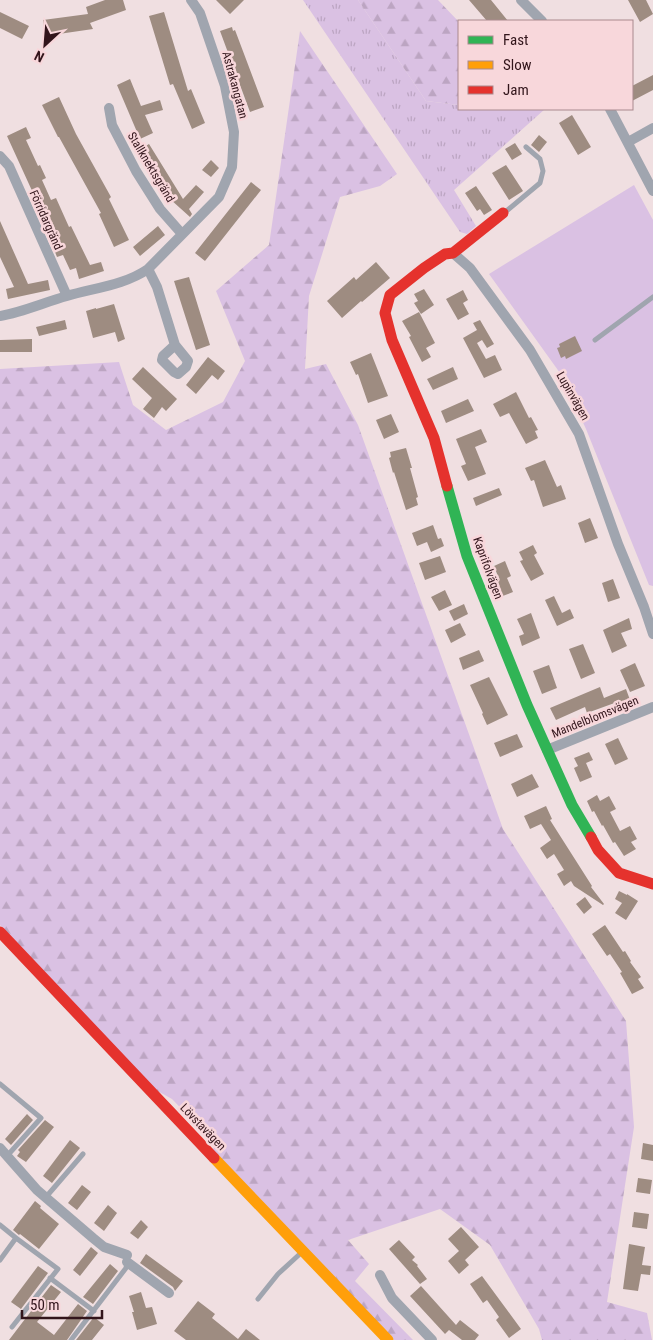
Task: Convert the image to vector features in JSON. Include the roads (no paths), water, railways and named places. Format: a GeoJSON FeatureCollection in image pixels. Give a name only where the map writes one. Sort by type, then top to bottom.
{"type":"FeatureCollection","features":[{"type":"Feature","properties":{"kind":"street","name":"Astrakangatan"},"geometry":{"type":"LineString","coordinates":[[0,316],[126,281],[140,275],[219,197],[232,167],[234,132],[225,86],[200,13],[191,0]]}},
{"type":"Feature","properties":{"kind":"street"},"geometry":{"type":"LineString","coordinates":[[521,0],[541,20]]}},
{"type":"Feature","properties":{"kind":"street","name":"Stallknektsgränd"},"geometry":{"type":"LineString","coordinates":[[109,108],[112,125],[136,171],[160,209],[182,234]]}},
{"type":"Feature","properties":{"kind":"street"},"geometry":{"type":"LineString","coordinates":[[611,110],[653,191]]}},
{"type":"Feature","properties":{"kind":"street"},"geometry":{"type":"LineString","coordinates":[[628,142],[653,128]]}},
{"type":"Feature","properties":{"kind":"street","name":"Förridargränd"},"geometry":{"type":"LineString","coordinates":[[0,156],[9,166],[67,296]]}},
{"type":"Feature","properties":{"kind":"street"},"geometry":{"type":"LineString","coordinates":[[453,253],[503,214]]}},
{"type":"Feature","properties":{"kind":"street","name":"Lupinvägen"},"geometry":{"type":"LineString","coordinates":[[453,253],[470,268],[530,350],[579,434],[618,544],[649,604],[653,634]]}},
{"type":"Feature","properties":{"kind":"street","name":"Kaprifolvägen"},"geometry":{"type":"LineString","coordinates":[[453,253],[445,254],[390,295],[385,313],[392,340],[434,438],[467,556],[527,705],[572,805],[598,850],[619,873],[653,884]]}},
{"type":"Feature","properties":{"kind":"street"},"geometry":{"type":"LineString","coordinates":[[148,269],[157,287],[175,345]]}},
{"type":"Feature","properties":{"kind":"street","name":"Mandelblomsvägen"},"geometry":{"type":"LineString","coordinates":[[547,750],[653,708]]}},
{"type":"Feature","properties":{"kind":"street","name":"Lövstavägen"},"geometry":{"type":"LineString","coordinates":[[0,932],[376,1340]]}},
{"type":"Feature","properties":{"kind":"street","name":"Lövstavägen"},"geometry":{"type":"LineString","coordinates":[[0,944],[299,1255],[388,1340]]}},
{"type":"Feature","properties":{"kind":"street"},"geometry":{"type":"LineString","coordinates":[[4,1152],[45,1197],[104,1247],[127,1258],[169,1293]]}},
{"type":"Feature","properties":{"kind":"street"},"geometry":{"type":"LineString","coordinates":[[380,1275],[392,1298],[432,1340]]}},
{"type":"Feature","properties":{"kind":"lane"},"geometry":{"type":"LineString","coordinates":[[503,214],[540,183],[542,171],[540,159],[526,147]]}},
{"type":"Feature","properties":{"kind":"lane"},"geometry":{"type":"LineString","coordinates":[[595,340],[653,297]]}},
{"type":"Feature","properties":{"kind":"lane"},"geometry":{"type":"LineString","coordinates":[[0,1084],[41,1118],[4,1152]]}},
{"type":"Feature","properties":{"kind":"lane"},"geometry":{"type":"LineString","coordinates":[[45,1197],[83,1154]]}},
{"type":"Feature","properties":{"kind":"lane"},"geometry":{"type":"LineString","coordinates":[[0,1225],[58,1269],[12,1327]]}},
{"type":"Feature","properties":{"kind":"lane"},"geometry":{"type":"LineString","coordinates":[[0,1260],[16,1238]]}},
{"type":"Feature","properties":{"kind":"lane"},"geometry":{"type":"LineString","coordinates":[[258,1299],[278,1274],[299,1255]]}},
{"type":"Feature","properties":{"kind":"lane"},"geometry":{"type":"LineString","coordinates":[[50,1263],[54,1257]]}},
{"type":"Feature","properties":{"kind":"lane"},"geometry":{"type":"LineString","coordinates":[[71,1340],[126,1268],[127,1258]]}},
{"type":"Feature","properties":{"kind":"lane"},"geometry":{"type":"LineString","coordinates":[[50,1278],[94,1311]]}}]}
